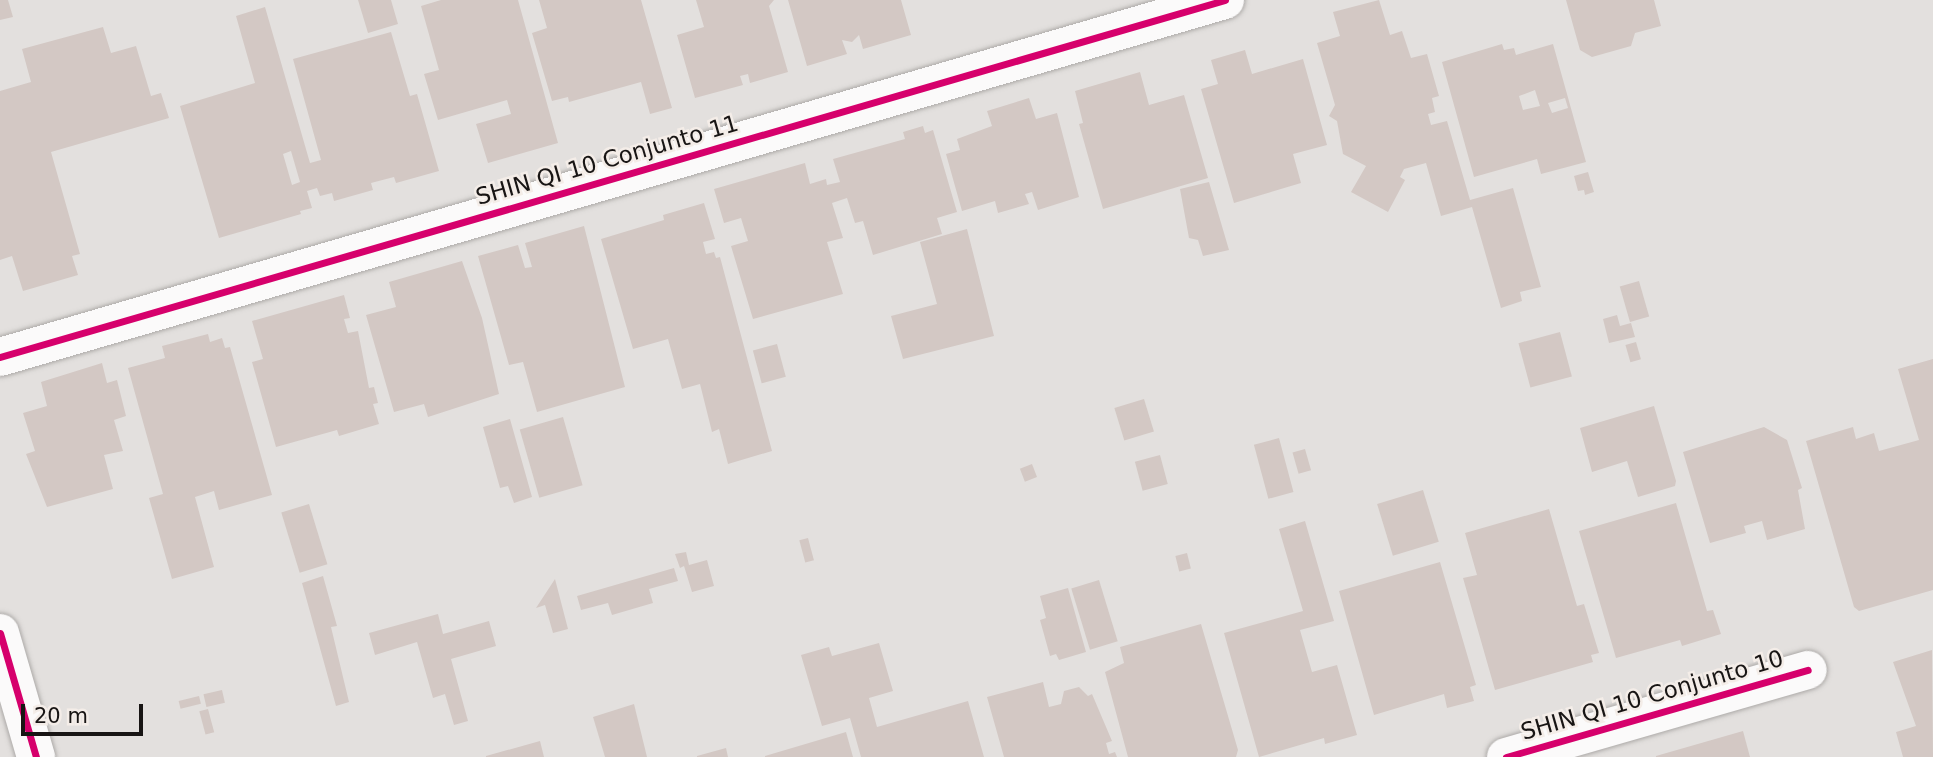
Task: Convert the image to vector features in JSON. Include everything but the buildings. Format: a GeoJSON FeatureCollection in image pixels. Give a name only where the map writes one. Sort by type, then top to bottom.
{"type":"FeatureCollection","features":[{"type":"Feature","properties":{"kind":"street","name":"SHIN QI 10 Conjunto 11"},"geometry":{"type":"LineString","coordinates":[[0,357],[1226,0]]}},
{"type":"Feature","properties":{"kind":"street"},"geometry":{"type":"LineString","coordinates":[[0,633],[36,757]]}},
{"type":"Feature","properties":{"kind":"street","name":"SHIN QI 10 Conjunto 10"},"geometry":{"type":"LineString","coordinates":[[1506,757],[1808,670]]}},
{"type":"Feature","properties":{"kind":"cycle path"},"geometry":{"type":"LineString","coordinates":[[0,357],[1225,0]]}},
{"type":"Feature","properties":{"kind":"cycle path"},"geometry":{"type":"LineString","coordinates":[[0,633],[36,757]]}},
{"type":"Feature","properties":{"kind":"cycle path"},"geometry":{"type":"LineString","coordinates":[[1506,757],[1808,670]]}}]}
